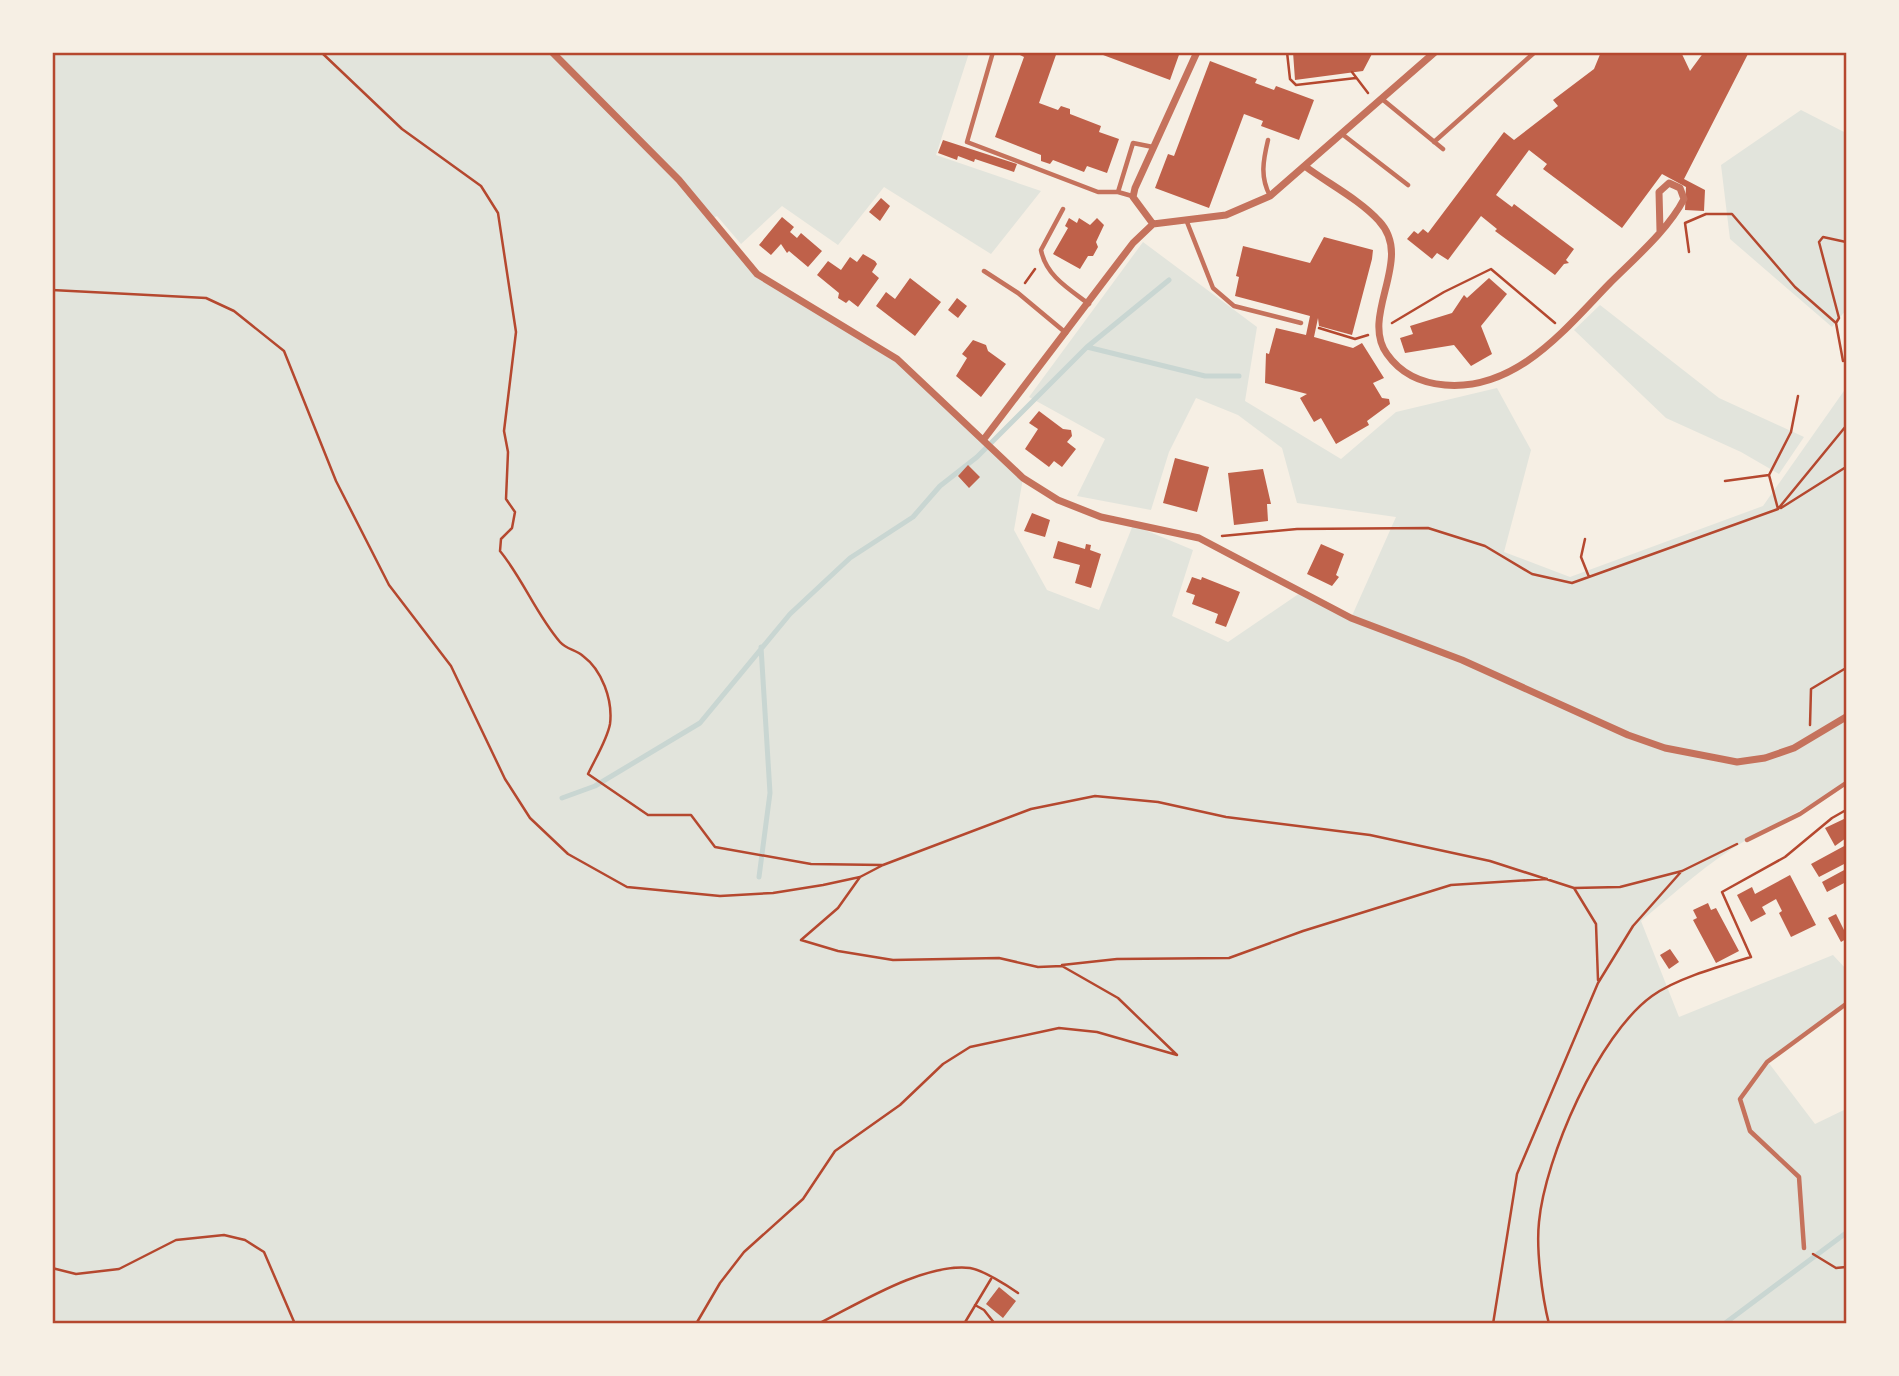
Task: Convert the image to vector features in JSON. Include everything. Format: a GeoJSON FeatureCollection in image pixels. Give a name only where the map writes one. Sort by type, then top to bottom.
{"type":"FeatureCollection","features":[{"type":"Feature","properties":{"kind":"street"},"geometry":{"type":"LineString","coordinates":[[552,52],[679,180],[757,274],[897,359],[1023,478],[1058,500],[1101,517],[1199,538],[1351,618],[1462,660],[1628,735],[1665,748],[1737,762],[1765,758],[1794,748],[1846,717]]}},
{"type":"Feature","properties":{"kind":"street"},"geometry":{"type":"LineString","coordinates":[[1153,224],[1133,197],[1196,52]]}},
{"type":"Feature","properties":{"kind":"street"},"geometry":{"type":"LineString","coordinates":[[984,439],[1133,243],[1153,224],[1187,222],[1226,215],[1270,196],[1435,52]]}},
{"type":"Feature","properties":{"kind":"street"},"geometry":{"type":"LineString","coordinates":[[1306,167],[1380,221],[1389,236],[1392,253],[1380,331],[1384,351],[1400,370],[1428,384],[1464,387],[1491,381],[1516,369],[1563,330],[1660,231],[1684,199],[1680,188],[1669,183],[1658,192],[1660,231]]}},
{"type":"Feature","properties":{"kind":"lane"},"geometry":{"type":"LineString","coordinates":[[993,52],[967,142],[1098,192],[1118,192],[1133,197]]}},
{"type":"Feature","properties":{"kind":"lane"},"geometry":{"type":"LineString","coordinates":[[1434,142],[1535,52]]}},
{"type":"Feature","properties":{"kind":"lane"},"geometry":{"type":"LineString","coordinates":[[1380,102],[1443,149]]}},
{"type":"Feature","properties":{"kind":"lane"},"geometry":{"type":"LineString","coordinates":[[1342,134],[1408,185]]}},
{"type":"Feature","properties":{"kind":"lane"},"geometry":{"type":"LineString","coordinates":[[1268,140],[1262,167],[1264,184],[1270,196]]}},
{"type":"Feature","properties":{"kind":"lane"},"geometry":{"type":"LineString","coordinates":[[1118,192],[1133,143],[1153,146]]}},
{"type":"Feature","properties":{"kind":"lane"},"geometry":{"type":"LineString","coordinates":[[1063,209],[1041,250],[1046,266],[1061,283],[1088,304]]}},
{"type":"Feature","properties":{"kind":"lane"},"geometry":{"type":"LineString","coordinates":[[1187,222],[1213,288],[1234,306],[1301,323]]}},
{"type":"Feature","properties":{"kind":"lane"},"geometry":{"type":"LineString","coordinates":[[984,271],[1018,293],[1067,333]]}},
{"type":"Feature","properties":{"kind":"lane"},"geometry":{"type":"LineString","coordinates":[[1746,840],[1800,814],[1846,783]]}},
{"type":"Feature","properties":{"kind":"lane"},"geometry":{"type":"LineString","coordinates":[[1804,1248],[1799,1177],[1750,1131],[1740,1099],[1767,1062],[1846,1004]]}},
{"type":"Feature","properties":{"kind":"path"},"geometry":{"type":"LineString","coordinates":[[321,52],[402,129],[481,186],[498,213],[516,332],[504,430],[508,453],[506,499],[514,512],[512,528],[501,539],[500,551],[522,578],[539,612],[562,644],[584,656],[598,673],[608,693],[610,725],[588,774],[648,815],[691,815],[715,847],[810,864],[883,864]]}},
{"type":"Feature","properties":{"kind":"path"},"geometry":{"type":"LineString","coordinates":[[1287,52],[1290,79],[1296,85],[1356,78]]}},
{"type":"Feature","properties":{"kind":"path"},"geometry":{"type":"LineString","coordinates":[[1352,72],[1380,102]]}},
{"type":"Feature","properties":{"kind":"path"},"geometry":{"type":"LineString","coordinates":[[1689,252],[1685,223],[1706,214],[1732,215],[1795,287],[1836,323],[1843,361]]}},
{"type":"Feature","properties":{"kind":"path"},"geometry":{"type":"LineString","coordinates":[[1836,323],[1839,318],[1819,242],[1823,236],[1846,242]]}},
{"type":"Feature","properties":{"kind":"path"},"geometry":{"type":"LineString","coordinates":[[1029,277],[1036,268]]}},
{"type":"Feature","properties":{"kind":"path"},"geometry":{"type":"LineString","coordinates":[[1380,331],[1444,292],[1492,270],[1563,330]]}},
{"type":"Feature","properties":{"kind":"path"},"geometry":{"type":"LineString","coordinates":[[52,290],[206,298],[234,311],[284,351],[336,481],[389,585],[451,666],[505,779],[530,818],[568,854],[627,887],[720,896],[774,893],[860,877],[883,864],[1031,809],[1095,796],[1158,802],[1226,817],[1370,835],[1490,861],[1574,888],[1620,887],[1682,871],[1746,840]]}},
{"type":"Feature","properties":{"kind":"path"},"geometry":{"type":"LineString","coordinates":[[1319,328],[1355,339],[1368,334]]}},
{"type":"Feature","properties":{"kind":"path"},"geometry":{"type":"LineString","coordinates":[[1778,509],[1769,475],[1791,432],[1798,396]]}},
{"type":"Feature","properties":{"kind":"path"},"geometry":{"type":"LineString","coordinates":[[1778,509],[1846,426]]}},
{"type":"Feature","properties":{"kind":"path"},"geometry":{"type":"LineString","coordinates":[[1199,538],[1297,529],[1428,528],[1485,546],[1532,574],[1572,583],[1778,509],[1846,467]]}},
{"type":"Feature","properties":{"kind":"path"},"geometry":{"type":"LineString","coordinates":[[1725,481],[1769,475]]}},
{"type":"Feature","properties":{"kind":"path"},"geometry":{"type":"LineString","coordinates":[[1585,539],[1581,557],[1589,577]]}},
{"type":"Feature","properties":{"kind":"path"},"geometry":{"type":"LineString","coordinates":[[1809,730],[1811,689],[1846,668]]}},
{"type":"Feature","properties":{"kind":"path"},"geometry":{"type":"LineString","coordinates":[[1549,1324],[1542,1284],[1538,1223],[1557,1147],[1583,1089],[1616,1033],[1652,996],[1710,970],[1751,957],[1722,892],[1785,857],[1832,818],[1846,810]]}},
{"type":"Feature","properties":{"kind":"path"},"geometry":{"type":"LineString","coordinates":[[1493,1324],[1517,1174],[1598,983],[1633,926],[1682,871]]}},
{"type":"Feature","properties":{"kind":"path"},"geometry":{"type":"LineString","coordinates":[[696,1324],[720,1283],[744,1252],[803,1199],[835,1151],[900,1105],[943,1064],[970,1047],[1059,1028],[1097,1032],[1177,1055],[1118,998],[1062,966],[1038,967],[999,958],[893,960],[838,951],[801,940],[838,908],[860,877]]}},
{"type":"Feature","properties":{"kind":"path"},"geometry":{"type":"LineString","coordinates":[[1038,967],[1117,959],[1229,957],[1303,930],[1451,885],[1550,879]]}},
{"type":"Feature","properties":{"kind":"path"},"geometry":{"type":"LineString","coordinates":[[1574,888],[1596,924],[1598,983]]}},
{"type":"Feature","properties":{"kind":"path"},"geometry":{"type":"LineString","coordinates":[[52,1268],[76,1274],[119,1269],[176,1240],[224,1235],[245,1240],[264,1252],[295,1324]]}},
{"type":"Feature","properties":{"kind":"path"},"geometry":{"type":"LineString","coordinates":[[1804,1248],[1836,1268],[1846,1267]]}},
{"type":"Feature","properties":{"kind":"path"},"geometry":{"type":"LineString","coordinates":[[818,1324],[916,1277],[947,1269],[974,1268],[991,1279],[1004,1282],[1018,1293]]}},
{"type":"Feature","properties":{"kind":"path"},"geometry":{"type":"LineString","coordinates":[[964,1324],[991,1279]]}},
{"type":"Feature","properties":{"kind":"path"},"geometry":{"type":"LineString","coordinates":[[975,1306],[985,1310],[995,1324]]}},
{"type":"Feature","properties":{"kind":"shaded area"},"geometry":{"type":"Polygon","coordinates":[[[52,53],[969,53],[936,155],[1041,191],[991,254],[884,187],[838,245],[782,206],[741,244],[717,216],[713,218],[757,274],[897,359],[1023,478],[1014,530],[1047,590],[1099,610],[1133,525],[1193,550],[1172,616],[1228,642],[1300,593],[1351,618],[1396,517],[1297,503],[1282,448],[1238,415],[1196,398],[1169,452],[1151,510],[1077,496],[1105,439],[1029,397],[1143,242],[1257,327],[1245,401],[1341,459],[1396,412],[1497,388],[1531,450],[1504,552],[1570,577],[1763,506],[1846,388],[1846,783],[1720,857],[1641,921],[1679,1017],[1833,955],[1846,969],[1846,1005],[1768,1062],[1815,1124],[1846,1109],[1846,1323],[53,1323],[52,53]]]}},
{"type":"Feature","properties":{"kind":"shaded area"},"geometry":{"type":"Polygon","coordinates":[[[1801,110],[1846,133],[1846,310],[1832,327],[1730,239],[1721,165],[1801,110]]]}},
{"type":"Feature","properties":{"kind":"shaded area"},"geometry":{"type":"Polygon","coordinates":[[[1600,305],[1719,398],[1804,437],[1779,474],[1741,452],[1666,418],[1574,330],[1600,305]]]}},
{"type":"Feature","properties":{"kind":"building"},"geometry":{"type":"Polygon","coordinates":[[[1014,52],[1057,52],[1039,103],[1058,110],[1061,106],[1070,109],[1070,114],[1101,126],[1099,132],[1119,139],[1107,173],[1087,166],[1084,172],[1053,160],[1050,164],[1041,161],[1041,155],[995,137],[1024,57],[1014,52]]]}},
{"type":"Feature","properties":{"kind":"building"},"geometry":{"type":"Polygon","coordinates":[[[1095,52],[1180,52],[1170,80],[1095,52]]]}},
{"type":"Feature","properties":{"kind":"building"},"geometry":{"type":"Polygon","coordinates":[[[1293,52],[1373,52],[1363,71],[1295,80],[1293,52]]]}},
{"type":"Feature","properties":{"kind":"building"},"geometry":{"type":"Polygon","coordinates":[[[1601,52],[1681,52],[1690,71],[1704,52],[1749,52],[1684,179],[1705,190],[1704,211],[1685,210],[1686,187],[1662,174],[1622,228],[1543,169],[1547,164],[1529,150],[1496,195],[1512,207],[1514,204],[1574,249],[1566,260],[1569,263],[1564,264],[1555,275],[1495,231],[1497,229],[1481,216],[1448,260],[1437,253],[1432,259],[1407,239],[1414,231],[1418,234],[1423,229],[1428,233],[1504,132],[1514,140],[1558,106],[1553,100],[1594,69],[1601,52]]]}},
{"type":"Feature","properties":{"kind":"building"},"geometry":{"type":"Polygon","coordinates":[[[1210,61],[1257,79],[1255,83],[1274,90],[1276,86],[1314,100],[1299,140],[1261,126],[1263,121],[1244,114],[1209,208],[1155,188],[1168,154],[1174,156],[1210,61]]]}},
{"type":"Feature","properties":{"kind":"building"},"geometry":{"type":"Polygon","coordinates":[[[943,140],[1017,164],[1014,172],[975,159],[974,162],[958,156],[957,160],[938,153],[943,140]]]}},
{"type":"Feature","properties":{"kind":"building"},"geometry":{"type":"Polygon","coordinates":[[[881,198],[890,206],[880,221],[869,212],[881,198]]]}},
{"type":"Feature","properties":{"kind":"building"},"geometry":{"type":"Polygon","coordinates":[[[782,217],[794,227],[790,232],[797,238],[801,233],[822,251],[808,267],[789,251],[787,253],[781,244],[771,255],[759,245],[782,217]]]}},
{"type":"Feature","properties":{"kind":"building"},"geometry":{"type":"Polygon","coordinates":[[[1069,218],[1077,223],[1079,218],[1090,225],[1097,218],[1104,225],[1096,242],[1098,247],[1080,269],[1053,254],[1068,228],[1065,226],[1069,218]]]}},
{"type":"Feature","properties":{"kind":"building"},"geometry":{"type":"Polygon","coordinates":[[[1324,237],[1373,250],[1352,335],[1319,326],[1318,318],[1314,337],[1353,348],[1362,343],[1384,378],[1373,383],[1382,398],[1389,399],[1390,404],[1367,421],[1369,425],[1336,444],[1321,418],[1314,422],[1300,398],[1307,394],[1265,383],[1266,353],[1269,354],[1276,328],[1306,335],[1310,316],[1235,296],[1239,277],[1236,276],[1243,246],[1310,263],[1324,237]]]}},
{"type":"Feature","properties":{"kind":"building"},"geometry":{"type":"Polygon","coordinates":[[[863,254],[877,264],[872,272],[879,278],[858,307],[849,300],[846,303],[838,298],[839,293],[817,275],[828,261],[841,270],[850,257],[857,262],[863,254]]]}},
{"type":"Feature","properties":{"kind":"building"},"geometry":{"type":"Polygon","coordinates":[[[910,278],[941,302],[915,336],[876,306],[886,292],[895,299],[910,278]]]}},
{"type":"Feature","properties":{"kind":"building"},"geometry":{"type":"Polygon","coordinates":[[[1489,278],[1507,294],[1481,326],[1492,354],[1471,366],[1454,345],[1405,353],[1400,338],[1413,334],[1410,326],[1452,313],[1464,295],[1467,298],[1489,278]]]}},
{"type":"Feature","properties":{"kind":"building"},"geometry":{"type":"Polygon","coordinates":[[[957,298],[967,306],[958,318],[948,310],[957,298]]]}},
{"type":"Feature","properties":{"kind":"building"},"geometry":{"type":"Polygon","coordinates":[[[973,340],[986,345],[988,351],[1006,364],[981,397],[956,376],[967,358],[962,354],[973,340]]]}},
{"type":"Feature","properties":{"kind":"building"},"geometry":{"type":"Polygon","coordinates":[[[1039,411],[1063,429],[1071,430],[1072,436],[1067,442],[1076,449],[1062,467],[1054,461],[1049,467],[1025,449],[1038,429],[1029,423],[1039,411]]]}},
{"type":"Feature","properties":{"kind":"building"},"geometry":{"type":"Polygon","coordinates":[[[1175,458],[1209,467],[1197,512],[1163,503],[1175,458]]]}},
{"type":"Feature","properties":{"kind":"building"},"geometry":{"type":"Polygon","coordinates":[[[968,465],[980,477],[969,488],[958,476],[968,465]]]}},
{"type":"Feature","properties":{"kind":"building"},"geometry":{"type":"Polygon","coordinates":[[[1263,469],[1271,504],[1267,504],[1268,521],[1234,525],[1228,473],[1263,469]]]}},
{"type":"Feature","properties":{"kind":"building"},"geometry":{"type":"Polygon","coordinates":[[[1032,513],[1050,520],[1045,537],[1024,531],[1032,513]]]}},
{"type":"Feature","properties":{"kind":"building"},"geometry":{"type":"Polygon","coordinates":[[[1058,541],[1085,549],[1086,544],[1091,545],[1090,550],[1101,554],[1091,588],[1075,583],[1080,565],[1053,558],[1058,541]]]}},
{"type":"Feature","properties":{"kind":"building"},"geometry":{"type":"Polygon","coordinates":[[[1321,544],[1344,554],[1336,575],[1339,577],[1332,586],[1307,574],[1321,544]]]}},
{"type":"Feature","properties":{"kind":"building"},"geometry":{"type":"Polygon","coordinates":[[[1192,577],[1201,580],[1202,577],[1240,592],[1226,627],[1215,623],[1218,614],[1192,604],[1195,595],[1186,592],[1192,577]]]}},
{"type":"Feature","properties":{"kind":"building"},"geometry":{"type":"Polygon","coordinates":[[[1846,818],[1846,838],[1835,846],[1825,828],[1846,818]]]}},
{"type":"Feature","properties":{"kind":"building"},"geometry":{"type":"Polygon","coordinates":[[[1846,845],[1846,863],[1819,877],[1811,864],[1846,845]]]}},
{"type":"Feature","properties":{"kind":"building"},"geometry":{"type":"Polygon","coordinates":[[[1846,869],[1846,882],[1827,892],[1822,882],[1846,869]]]}},
{"type":"Feature","properties":{"kind":"building"},"geometry":{"type":"Polygon","coordinates":[[[1790,875],[1816,925],[1791,937],[1779,913],[1782,911],[1776,899],[1762,907],[1766,914],[1751,922],[1737,895],[1752,887],[1755,894],[1790,875]]]}},
{"type":"Feature","properties":{"kind":"building"},"geometry":{"type":"Polygon","coordinates":[[[1708,903],[1711,910],[1716,908],[1739,951],[1716,963],[1693,920],[1697,918],[1693,910],[1708,903]]]}},
{"type":"Feature","properties":{"kind":"building"},"geometry":{"type":"Polygon","coordinates":[[[1836,914],[1846,934],[1846,939],[1841,942],[1828,918],[1836,914]]]}},
{"type":"Feature","properties":{"kind":"building"},"geometry":{"type":"Polygon","coordinates":[[[1670,949],[1679,962],[1669,969],[1660,955],[1670,949]]]}},
{"type":"Feature","properties":{"kind":"building"},"geometry":{"type":"Polygon","coordinates":[[[999,1287],[1016,1301],[1003,1318],[986,1304],[999,1287]]]}},
{"type":"Feature","properties":{"kind":"waterway"},"geometry":{"type":"LineString","coordinates":[[562,798],[595,786],[700,723],[790,614],[850,558],[913,517],[940,486],[977,457],[1087,347],[1169,280]]}},
{"type":"Feature","properties":{"kind":"waterway"},"geometry":{"type":"LineString","coordinates":[[1087,347],[1205,376],[1239,376]]}},
{"type":"Feature","properties":{"kind":"waterway"},"geometry":{"type":"LineString","coordinates":[[759,877],[770,793],[761,647]]}},
{"type":"Feature","properties":{"kind":"waterway"},"geometry":{"type":"LineString","coordinates":[[1724,1324],[1846,1233]]}}]}
